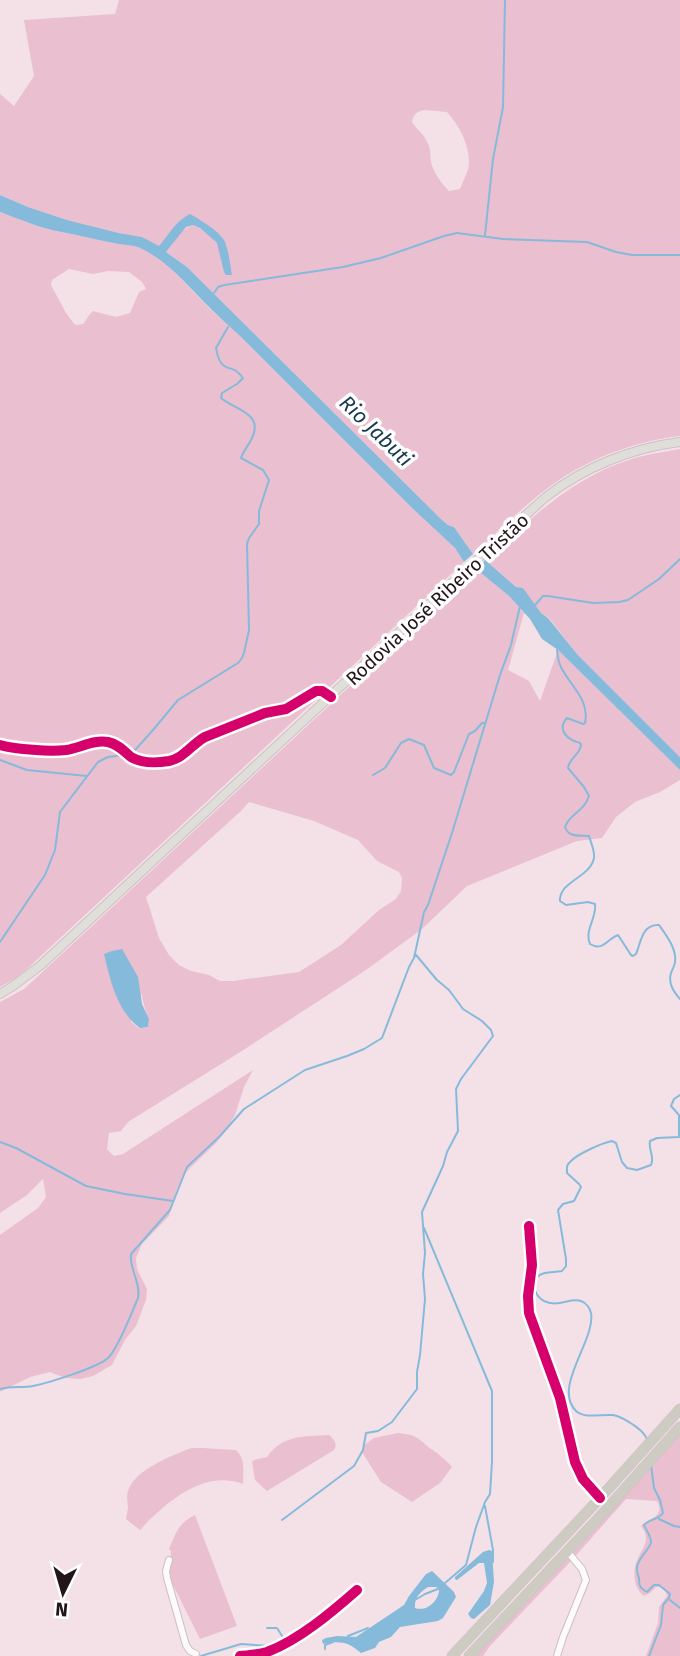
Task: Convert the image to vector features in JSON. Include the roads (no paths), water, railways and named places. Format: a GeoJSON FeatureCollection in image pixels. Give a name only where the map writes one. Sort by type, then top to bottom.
{"type":"FeatureCollection","features":[{"type":"Feature","properties":{"kind":"highway"},"geometry":{"type":"LineString","coordinates":[[452,1656],[680,1409]]}},
{"type":"Feature","properties":{"kind":"highway"},"geometry":{"type":"LineString","coordinates":[[469,1656],[680,1427]]}},
{"type":"Feature","properties":{"kind":"main road","name":"Rodovia José Ribeiro Tristão"},"geometry":{"type":"LineString","coordinates":[[0,994],[41,965],[548,496],[592,469],[636,451],[680,442]]}},
{"type":"Feature","properties":{"kind":"street"},"geometry":{"type":"LineString","coordinates":[[0,745],[58,750],[104,741],[114,744],[139,760],[170,761],[180,757],[205,737],[265,713],[289,707],[316,691],[323,691],[331,697]]}},
{"type":"Feature","properties":{"kind":"street"},"geometry":{"type":"LineString","coordinates":[[529,1226],[533,1265],[528,1296],[529,1314],[560,1398],[575,1462],[583,1479],[600,1498]]}},
{"type":"Feature","properties":{"kind":"street"},"geometry":{"type":"LineString","coordinates":[[557,1656],[586,1580],[582,1569],[567,1551]]}},
{"type":"Feature","properties":{"kind":"street"},"geometry":{"type":"LineString","coordinates":[[169,1560],[166,1571],[168,1584],[186,1645],[196,1654]]}},
{"type":"Feature","properties":{"kind":"street"},"geometry":{"type":"LineString","coordinates":[[240,1656],[266,1652],[294,1639],[357,1590]]}},
{"type":"Feature","properties":{"kind":"water"},"geometry":{"type":"Polygon","coordinates":[[[0,195],[67,220],[142,237],[159,246],[176,224],[190,214],[209,226],[225,242],[232,275],[226,275],[224,272],[217,243],[193,225],[186,227],[166,252],[187,267],[442,520],[454,527],[473,554],[464,562],[455,548],[161,261],[137,247],[54,231],[0,212],[0,195]]]}},
{"type":"Feature","properties":{"kind":"water"},"geometry":{"type":"Polygon","coordinates":[[[485,560],[516,587],[523,588],[577,654],[680,757],[680,770],[558,650],[542,639],[530,619],[509,596],[476,569],[485,560]]]}},
{"type":"Feature","properties":{"kind":"water"},"geometry":{"type":"Polygon","coordinates":[[[122,949],[138,977],[142,1004],[149,1019],[148,1027],[140,1028],[132,1021],[120,1004],[112,984],[104,954],[122,949]]]}},
{"type":"Feature","properties":{"kind":"water"},"geometry":{"type":"Polygon","coordinates":[[[492,1551],[494,1582],[490,1605],[474,1619],[468,1614],[487,1583],[484,1563],[479,1563],[457,1580],[455,1577],[483,1552],[492,1551]]]}},
{"type":"Feature","properties":{"kind":"water"},"geometry":{"type":"Polygon","coordinates":[[[432,1571],[456,1597],[443,1618],[400,1627],[375,1648],[361,1653],[343,1643],[323,1644],[322,1640],[326,1638],[356,1637],[404,1605],[426,1574],[432,1571]],[[428,1587],[420,1593],[415,1601],[415,1608],[432,1604],[437,1598],[439,1589],[428,1587]]]}},
{"type":"Feature","properties":{"kind":"waterway"},"geometry":{"type":"LineString","coordinates":[[485,235],[493,159],[503,107],[505,0]]}},
{"type":"Feature","properties":{"kind":"waterway"},"geometry":{"type":"LineString","coordinates":[[214,293],[218,287],[224,285],[343,267],[381,258],[457,233],[503,239],[587,242],[632,255],[680,255]]}},
{"type":"Feature","properties":{"kind":"waterway"},"geometry":{"type":"LineString","coordinates":[[130,752],[136,749],[178,700],[238,663],[244,653],[249,630],[247,544],[259,524],[259,511],[269,480],[263,470],[241,458],[255,430],[254,423],[246,413],[221,398],[222,393],[243,378],[237,371],[225,367],[218,357],[216,348],[228,327]]}},
{"type":"Feature","properties":{"kind":"waterway"},"geometry":{"type":"LineString","coordinates":[[535,605],[543,596],[593,603],[628,600],[659,579],[680,559]]}},
{"type":"Feature","properties":{"kind":"waterway"},"geometry":{"type":"LineString","coordinates":[[0,1389],[50,1382],[85,1370],[109,1357],[138,1298],[131,1254],[170,1210],[187,1167],[244,1109],[305,1070],[364,1049],[382,1038],[414,958],[424,912],[452,833],[511,645],[520,606]]}},
{"type":"Feature","properties":{"kind":"waterway"},"geometry":{"type":"LineString","coordinates":[[557,650],[560,665],[582,700],[586,714],[585,723],[567,718],[563,727],[565,734],[581,745],[568,768],[589,796],[584,806],[565,827],[572,834],[589,836],[594,855],[587,870],[564,889],[560,901],[566,905],[588,902],[595,904],[589,934],[590,944],[602,946],[618,935],[633,956],[649,927],[659,925],[674,952],[675,963],[670,980],[680,999]]}},
{"type":"Feature","properties":{"kind":"waterway"},"geometry":{"type":"LineString","coordinates":[[373,775],[385,768],[401,743],[409,739],[424,745],[434,768],[451,775],[469,734],[485,723]]}},
{"type":"Feature","properties":{"kind":"waterway"},"geometry":{"type":"LineString","coordinates":[[0,942],[45,875],[55,850],[60,812],[98,762],[108,757],[125,755]]}},
{"type":"Feature","properties":{"kind":"waterway"},"geometry":{"type":"LineString","coordinates":[[0,760],[27,770],[87,776]]}},
{"type":"Feature","properties":{"kind":"waterway"},"geometry":{"type":"LineString","coordinates":[[282,1520],[354,1466],[363,1450],[366,1433],[378,1431],[392,1422],[417,1389],[425,1299],[422,1212],[458,1131],[456,1089],[493,1036],[482,1021],[463,1009],[416,955]]}},
{"type":"Feature","properties":{"kind":"waterway"},"geometry":{"type":"LineString","coordinates":[[647,1439],[639,1429],[618,1416],[588,1416],[576,1411],[570,1401],[569,1389],[591,1324],[590,1311],[581,1301],[544,1301],[537,1295],[534,1286],[540,1275],[562,1271],[566,1266],[558,1210],[563,1204],[574,1201],[581,1187],[567,1173],[569,1163],[584,1152],[612,1141],[616,1143],[622,1162],[627,1168],[637,1170],[651,1165],[650,1141],[679,1137],[679,1115],[671,1106],[674,1099],[680,1095]]}},
{"type":"Feature","properties":{"kind":"waterway"},"geometry":{"type":"LineString","coordinates":[[0,1142],[86,1186],[173,1201]]}},
{"type":"Feature","properties":{"kind":"waterway"},"geometry":{"type":"LineString","coordinates":[[424,1228],[492,1391],[490,1494],[476,1527],[466,1565],[445,1583]]}},
{"type":"Feature","properties":{"kind":"waterway"},"geometry":{"type":"LineString","coordinates":[[651,1465],[654,1488],[663,1513],[644,1525],[651,1542],[638,1563],[637,1571],[643,1589],[647,1592],[654,1585],[659,1585],[670,1594],[669,1598]]}},
{"type":"Feature","properties":{"kind":"waterway"},"geometry":{"type":"LineString","coordinates":[[485,1506],[493,1562]]}},
{"type":"Feature","properties":{"kind":"waterway"},"geometry":{"type":"LineString","coordinates":[[659,1519],[680,1527]]}},
{"type":"Feature","properties":{"kind":"waterway"},"geometry":{"type":"LineString","coordinates":[[415,1600],[438,1589]]}},
{"type":"Feature","properties":{"kind":"waterway"},"geometry":{"type":"LineString","coordinates":[[649,1656],[661,1625],[663,1605],[668,1599]]}},
{"type":"Feature","properties":{"kind":"waterway"},"geometry":{"type":"LineString","coordinates":[[670,1600],[680,1608]]}},
{"type":"Feature","properties":{"kind":"waterway"},"geometry":{"type":"LineString","coordinates":[[201,1656],[241,1644],[270,1646],[284,1639],[277,1628],[267,1628]]}},
{"type":"Feature","properties":{"kind":"waterway"},"geometry":{"type":"LineString","coordinates":[[348,1636],[368,1628]]}},
{"type":"Feature","properties":{"kind":"waterway"},"geometry":{"type":"LineString","coordinates":[[325,1649],[325,1645],[333,1642]]}},
{"type":"Feature","properties":{"kind":"water label","name":"Rio Jabuti"},"geometry":{"type":"Point","coordinates":[376,431]}}]}
